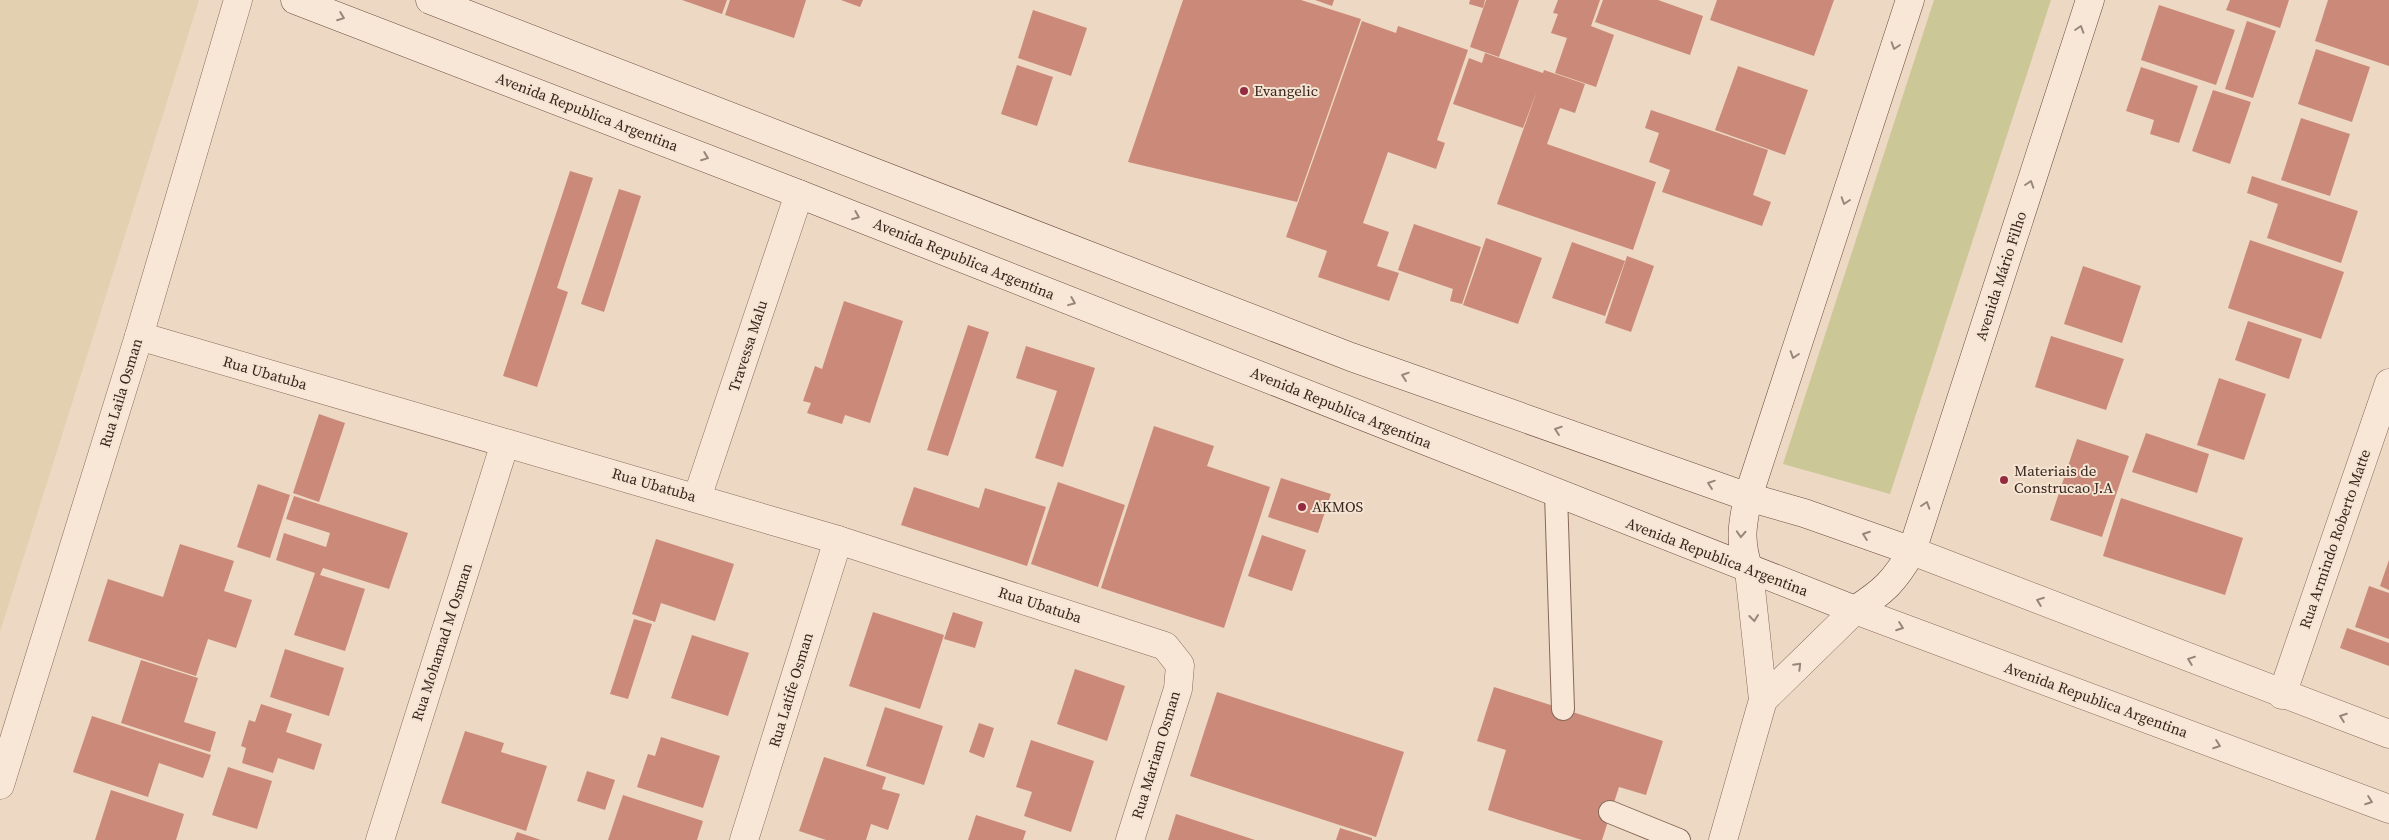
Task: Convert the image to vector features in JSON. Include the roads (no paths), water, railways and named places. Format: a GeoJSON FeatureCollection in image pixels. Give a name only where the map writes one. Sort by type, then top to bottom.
{"type":"FeatureCollection","features":[{"type":"Feature","properties":{"kind":"street","name":"Rua Laila Osman"},"geometry":{"type":"LineString","coordinates":[[0,785],[139,336],[238,0]]}},
{"type":"Feature","properties":{"kind":"street","name":"Avenida Republica Argentina"},"geometry":{"type":"LineString","coordinates":[[295,0],[799,194],[1749,570],[2389,809]]}},
{"type":"Feature","properties":{"kind":"street"},"geometry":{"type":"LineString","coordinates":[[430,0],[1351,357],[1748,497],[1804,513],[1912,551],[2282,695],[2389,734]]}},
{"type":"Feature","properties":{"kind":"street"},"geometry":{"type":"LineString","coordinates":[[1723,840],[1764,700],[1749,570],[1741,542],[1742,524],[1748,497],[1910,0]]}},
{"type":"Feature","properties":{"kind":"street","name":"Avenida Mário Filho"},"geometry":{"type":"LineString","coordinates":[[1764,700],[1855,610],[1883,592],[1896,577],[1912,551],[2090,0]]}},
{"type":"Feature","properties":{"kind":"street","name":"Travessa Malu"},"geometry":{"type":"LineString","coordinates":[[697,498],[799,194]]}},
{"type":"Feature","properties":{"kind":"street","name":"Rua Ubatuba"},"geometry":{"type":"LineString","coordinates":[[139,336],[838,540],[1164,646]]}},
{"type":"Feature","properties":{"kind":"street","name":"Rua Armindo Roberto Matte"},"geometry":{"type":"LineString","coordinates":[[2282,695],[2389,383]]}},
{"type":"Feature","properties":{"kind":"street","name":"Rua Mohamad M Osman"},"geometry":{"type":"LineString","coordinates":[[380,840],[505,443]]}},
{"type":"Feature","properties":{"kind":"street","name":"Rua Latife Osman"},"geometry":{"type":"LineString","coordinates":[[744,840],[838,540]]}},
{"type":"Feature","properties":{"kind":"street","name":"Rua Mariam Osman"},"geometry":{"type":"LineString","coordinates":[[1130,840],[1178,689],[1180,664],[1164,646]]}},
{"type":"Feature","properties":{"kind":"lane"},"geometry":{"type":"LineString","coordinates":[[1556,494],[1563,709]]}},
{"type":"Feature","properties":{"kind":"lane"},"geometry":{"type":"LineString","coordinates":[[1610,812],[1678,840]]}},
{"type":"Feature","properties":{"kind":"place","name":"Evangelic"},"geometry":{"type":"Point","coordinates":[1244,91]}},
{"type":"Feature","properties":{"kind":"place","name":"Materiais de Construcao J.A"},"geometry":{"type":"Point","coordinates":[2004,480]}},
{"type":"Feature","properties":{"kind":"place","name":"AKMOS"},"geometry":{"type":"Point","coordinates":[1302,507]}}]}
